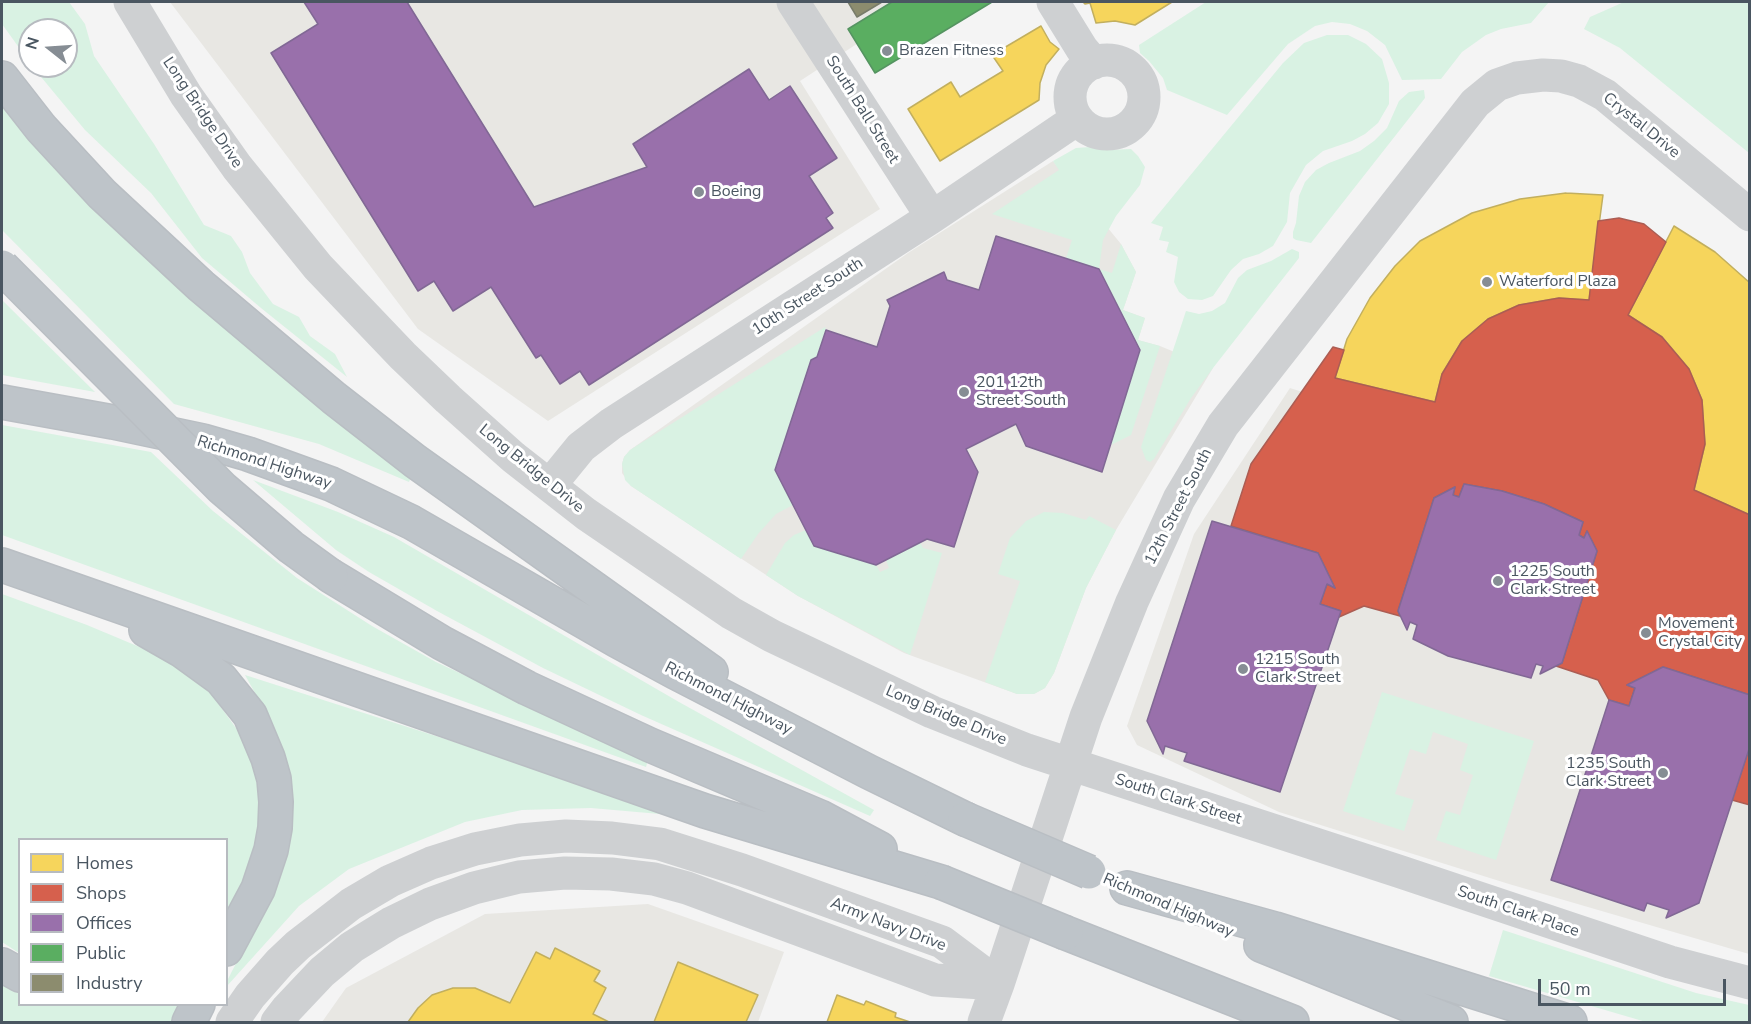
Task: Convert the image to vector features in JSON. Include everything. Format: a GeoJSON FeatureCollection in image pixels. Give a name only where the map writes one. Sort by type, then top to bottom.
{"type":"FeatureCollection","features":[{"type":"Feature","properties":{"kind":"highway"},"geometry":{"type":"LineString","coordinates":[[2,78],[41,128],[109,201],[201,286],[334,398],[415,461],[800,735]]}},
{"type":"Feature","properties":{"kind":"highway"},"geometry":{"type":"LineString","coordinates":[[2,267],[222,488],[291,547],[331,576],[442,643],[517,683],[640,740],[820,817],[941,882]]}},
{"type":"Feature","properties":{"kind":"highway","name":"Richmond Highway"},"geometry":{"type":"LineString","coordinates":[[2,402],[202,441],[268,460],[331,484],[411,522],[616,640],[965,819],[1451,1023]]}},
{"type":"Feature","properties":{"kind":"highway"},"geometry":{"type":"LineString","coordinates":[[2,565],[705,811],[941,882],[1292,1023]]}},
{"type":"Feature","properties":{"kind":"highway"},"geometry":{"type":"LineString","coordinates":[[80,592],[203,665],[221,679],[250,714],[274,779],[275,828],[265,870],[231,937]]}},
{"type":"Feature","properties":{"kind":"highway"},"geometry":{"type":"LineString","coordinates":[[1127,888],[1275,929],[1570,1023]]}},
{"type":"Feature","properties":{"kind":"highway"},"geometry":{"type":"LineString","coordinates":[[2,965],[18,974]]}},
{"type":"Feature","properties":{"kind":"highway"},"geometry":{"type":"LineString","coordinates":[[1167,972],[1257,1023]]}},
{"type":"Feature","properties":{"kind":"highway"},"geometry":{"type":"LineString","coordinates":[[189,1023],[198,1006]]}},
{"type":"Feature","properties":{"kind":"street","name":"Long Bridge Drive"},"geometry":{"type":"LineString","coordinates":[[130,2],[199,113],[237,166],[318,267],[403,356],[513,457],[595,521],[731,613],[772,636],[932,712],[1070,765]]}},
{"type":"Feature","properties":{"kind":"street","name":"South Ball Street"},"geometry":{"type":"LineString","coordinates":[[793,2],[932,217]]}},
{"type":"Feature","properties":{"kind":"street"},"geometry":{"type":"LineString","coordinates":[[1053,2],[1082,49],[1094,63]]}},
{"type":"Feature","properties":{"kind":"street"},"geometry":{"type":"LineString","coordinates":[[1105,60],[1117,61],[1132,70],[1142,85],[1145,97],[1138,119],[1130,127],[1112,134],[1095,133],[1085,128],[1077,119],[1071,106],[1070,93],[1074,80],[1082,70],[1105,60]]}},
{"type":"Feature","properties":{"kind":"street","name":"Crystal Drive"},"geometry":{"type":"LineString","coordinates":[[1517,78],[1543,75],[1561,76],[1593,87],[1749,215]]}},
{"type":"Feature","properties":{"kind":"street","name":"12th Street South"},"geometry":{"type":"LineString","coordinates":[[984,1023],[1086,717],[1161,535],[1200,461],[1223,425],[1475,103],[1497,85],[1517,78]]}},
{"type":"Feature","properties":{"kind":"street","name":"10th Street South"},"geometry":{"type":"LineString","coordinates":[[550,485],[572,456],[611,424],[932,217],[1077,119]]}},
{"type":"Feature","properties":{"kind":"street","name":"South Clark Street"},"geometry":{"type":"LineString","coordinates":[[1070,765],[1287,836]]}},
{"type":"Feature","properties":{"kind":"street","name":"Army Navy Drive"},"geometry":{"type":"LineString","coordinates":[[232,1023],[250,996],[298,945],[351,904],[390,881],[431,863],[475,849],[520,840],[566,836],[612,838],[660,844],[742,870],[942,942],[998,984]]}},
{"type":"Feature","properties":{"kind":"street","name":"South Clark Place"},"geometry":{"type":"LineString","coordinates":[[1287,836],[1670,962],[1749,982]]}},
{"type":"Feature","properties":{"kind":"street"},"geometry":{"type":"LineString","coordinates":[[654,879],[660,844]]}},
{"type":"Feature","properties":{"kind":"street"},"geometry":{"type":"LineString","coordinates":[[276,1023],[322,972],[352,947],[391,923],[430,904],[474,888],[519,877],[565,873],[611,874],[654,879],[687,888],[935,980],[998,984]]}},
{"type":"Feature","properties":{"kind":"street"},"geometry":{"type":"LineString","coordinates":[[840,945],[853,910]]}},
{"type":"Feature","properties":{"kind":"street"},"geometry":{"type":"LineString","coordinates":[[298,945],[322,972]]}},
{"type":"Feature","properties":{"kind":"shaded area"},"geometry":{"type":"Polygon","coordinates":[[[170,2],[921,2],[800,81],[880,209],[548,421],[418,329],[170,2]]]}},
{"type":"Feature","properties":{"kind":"shaded area"},"geometry":{"type":"Polygon","coordinates":[[[1053,161],[1121,244],[1136,272],[1123,310],[1145,318],[1138,340],[1160,346],[1213,368],[1116,530],[1086,588],[1054,673],[1045,688],[1034,694],[1017,694],[904,653],[798,596],[631,486],[622,473],[622,464],[630,450],[908,253],[1053,161]]]}},
{"type":"Feature","properties":{"kind":"shaded area"},"geometry":{"type":"Polygon","coordinates":[[[1290,388],[1749,537],[1749,954],[1509,884],[1279,812],[1137,745],[1127,726],[1194,534],[1290,388]]]}},
{"type":"Feature","properties":{"kind":"shaded area"},"geometry":{"type":"Polygon","coordinates":[[[648,904],[784,952],[758,1022],[322,1022],[346,988],[485,914],[648,904]]]}},
{"type":"Feature","properties":{"kind":"green space"},"geometry":{"type":"Polygon","coordinates":[[[2,2],[69,2],[85,24],[94,56],[154,144],[204,225],[231,236],[242,252],[250,273],[273,304],[299,317],[310,336],[335,354],[347,377],[202,258],[151,193],[85,130],[42,78],[78,78],[78,18],[18,18],[18,46],[2,24],[2,2]]]}},
{"type":"Feature","properties":{"kind":"green space"},"geometry":{"type":"Polygon","coordinates":[[[1206,2],[1549,2],[1531,23],[1501,29],[1486,35],[1462,52],[1441,79],[1402,80],[1385,45],[1367,31],[1350,24],[1332,22],[1315,26],[1288,44],[1227,115],[1167,90],[1163,78],[1140,53],[1139,45],[1206,2]]]}},
{"type":"Feature","properties":{"kind":"green space"},"geometry":{"type":"Polygon","coordinates":[[[1624,2],[1749,2],[1749,153],[1620,48],[1584,29],[1590,17],[1624,2]]]}},
{"type":"Feature","properties":{"kind":"green space"},"geometry":{"type":"Polygon","coordinates":[[[1327,35],[1348,35],[1366,44],[1382,59],[1389,83],[1389,104],[1378,123],[1365,134],[1323,151],[1306,165],[1290,193],[1287,222],[1273,246],[1243,259],[1231,270],[1213,296],[1202,300],[1188,299],[1179,292],[1174,282],[1178,257],[1166,252],[1169,242],[1159,240],[1163,227],[1151,223],[1283,63],[1304,43],[1327,35]]]}},
{"type":"Feature","properties":{"kind":"green space"},"geometry":{"type":"Polygon","coordinates":[[[1424,90],[1425,98],[1311,243],[1293,238],[1299,196],[1305,182],[1316,170],[1360,151],[1374,141],[1387,128],[1399,101],[1409,92],[1424,90]]]}},
{"type":"Feature","properties":{"kind":"green space"},"geometry":{"type":"Polygon","coordinates":[[[2,99],[411,477],[409,482],[319,444],[174,404],[2,230],[2,99]]]}},
{"type":"Feature","properties":{"kind":"green space"},"geometry":{"type":"Polygon","coordinates":[[[1090,147],[1108,150],[1131,149],[1145,167],[1140,185],[1116,216],[1103,240],[1099,269],[1066,258],[1072,240],[992,214],[1059,170],[1053,161],[1076,148],[1090,147]]]}},
{"type":"Feature","properties":{"kind":"green space"},"geometry":{"type":"Polygon","coordinates":[[[1121,244],[1136,272],[1123,310],[1145,318],[1138,340],[1160,346],[1131,435],[1111,445],[1140,350],[1099,269],[1112,273],[1121,244]]]}},
{"type":"Feature","properties":{"kind":"green space"},"geometry":{"type":"Polygon","coordinates":[[[1292,249],[1299,252],[1299,258],[1191,398],[1154,459],[1150,462],[1146,460],[1141,447],[1186,311],[1199,314],[1212,311],[1225,303],[1238,278],[1247,270],[1271,261],[1292,249]]]}},
{"type":"Feature","properties":{"kind":"green space"},"geometry":{"type":"Polygon","coordinates":[[[2,300],[95,392],[2,375],[2,300]]]}},
{"type":"Feature","properties":{"kind":"green space"},"geometry":{"type":"Polygon","coordinates":[[[825,327],[817,357],[811,361],[793,505],[776,514],[758,534],[741,559],[625,480],[622,464],[630,450],[825,327]]]}},
{"type":"Feature","properties":{"kind":"green space"},"geometry":{"type":"Polygon","coordinates":[[[2,425],[151,452],[213,511],[297,578],[372,626],[436,662],[648,760],[646,767],[2,535],[2,425]]]}},
{"type":"Feature","properties":{"kind":"green space"},"geometry":{"type":"Polygon","coordinates":[[[253,480],[338,512],[394,537],[679,702],[874,810],[870,816],[641,715],[543,668],[369,572],[336,550],[253,480]]]}},
{"type":"Feature","properties":{"kind":"green space"},"geometry":{"type":"Polygon","coordinates":[[[1044,512],[1063,513],[1086,520],[1089,516],[1116,530],[1086,588],[1054,673],[1045,688],[1034,694],[1017,694],[985,682],[1020,581],[998,574],[1010,538],[1026,521],[1044,512]]]}},
{"type":"Feature","properties":{"kind":"green space"},"geometry":{"type":"Polygon","coordinates":[[[806,530],[814,546],[876,565],[880,572],[889,568],[886,560],[920,542],[923,548],[942,553],[910,655],[798,596],[766,575],[785,543],[794,535],[806,530]]]}},
{"type":"Feature","properties":{"kind":"green space"},"geometry":{"type":"Polygon","coordinates":[[[2,594],[87,625],[161,656],[208,689],[243,738],[260,785],[262,829],[247,880],[228,908],[228,838],[18,838],[18,952],[2,942],[2,594]]]}},
{"type":"Feature","properties":{"kind":"green space"},"geometry":{"type":"Polygon","coordinates":[[[245,675],[511,760],[671,815],[591,808],[522,810],[465,822],[349,869],[299,906],[228,985],[228,979],[253,930],[270,720],[245,675]]]}},
{"type":"Feature","properties":{"kind":"green space"},"geometry":{"type":"Polygon","coordinates":[[[1382,692],[1534,741],[1496,860],[1436,840],[1446,811],[1460,815],[1473,775],[1460,770],[1468,744],[1433,732],[1426,754],[1410,749],[1395,794],[1414,800],[1404,831],[1343,811],[1382,692]]]}},
{"type":"Feature","properties":{"kind":"green space"},"geometry":{"type":"Polygon","coordinates":[[[1503,930],[1696,993],[1749,1005],[1749,1022],[1646,1022],[1489,976],[1503,930]]]}},
{"type":"Feature","properties":{"kind":"green space"},"geometry":{"type":"Polygon","coordinates":[[[2,981],[18,989],[18,1006],[186,1006],[178,1022],[2,1022],[2,981]]]}},
{"type":"Feature","properties":{"kind":"building: Homes"},"geometry":{"type":"Polygon","coordinates":[[[1083,2],[1172,2],[1135,25],[1115,21],[1096,23],[1090,3],[1083,2]]]}},
{"type":"Feature","properties":{"kind":"building: Homes"},"geometry":{"type":"Polygon","coordinates":[[[1041,26],[1050,42],[1059,49],[1046,65],[1040,83],[1039,100],[940,161],[908,109],[951,82],[960,97],[1003,71],[992,55],[1041,26]]]}},
{"type":"Feature","properties":{"kind":"building: Homes","name":"Waterford Plaza"},"geometry":{"type":"Polygon","coordinates":[[[1566,193],[1603,195],[1589,300],[1559,298],[1519,305],[1488,319],[1462,341],[1442,374],[1435,402],[1335,378],[1347,339],[1370,298],[1395,266],[1420,241],[1472,213],[1520,199],[1566,193]]]}},
{"type":"Feature","properties":{"kind":"building: Homes","name":"Waterford Plaza"},"geometry":{"type":"Polygon","coordinates":[[[1674,226],[1715,252],[1750,283],[1750,515],[1694,490],[1705,444],[1702,400],[1689,369],[1662,337],[1628,315],[1674,226]]]}},
{"type":"Feature","properties":{"kind":"building: Homes"},"geometry":{"type":"Polygon","coordinates":[[[555,948],[600,971],[594,981],[606,988],[593,1014],[609,1022],[408,1022],[418,1008],[432,995],[453,988],[475,988],[510,1003],[536,952],[550,959],[555,948]]]}},
{"type":"Feature","properties":{"kind":"building: Homes"},"geometry":{"type":"Polygon","coordinates":[[[678,962],[758,995],[746,1022],[654,1022],[678,962]]]}},
{"type":"Feature","properties":{"kind":"building: Homes"},"geometry":{"type":"Polygon","coordinates":[[[837,995],[864,1005],[866,1001],[896,1013],[895,1017],[910,1022],[827,1022],[837,995]]]}},
{"type":"Feature","properties":{"kind":"building: Shops"},"geometry":{"type":"Polygon","coordinates":[[[1619,218],[1644,224],[1666,242],[1628,315],[1662,337],[1689,369],[1702,400],[1705,444],[1694,490],[1750,515],[1750,695],[1663,667],[1627,685],[1635,688],[1629,706],[1609,700],[1598,680],[1556,666],[1562,663],[1597,551],[1587,531],[1584,538],[1579,535],[1583,522],[1544,504],[1502,491],[1464,484],[1459,497],[1453,495],[1455,487],[1434,498],[1398,611],[1400,616],[1364,606],[1339,617],[1341,611],[1320,604],[1327,584],[1335,588],[1318,553],[1231,526],[1251,464],[1333,347],[1344,350],[1335,378],[1435,402],[1442,374],[1462,341],[1488,319],[1519,305],[1559,298],[1589,300],[1598,221],[1619,218]]]}},
{"type":"Feature","properties":{"kind":"building: Shops"},"geometry":{"type":"Polygon","coordinates":[[[1750,746],[1750,805],[1732,800],[1750,746]]]}},
{"type":"Feature","properties":{"kind":"building: Offices","name":"Boeing"},"geometry":{"type":"Polygon","coordinates":[[[304,2],[407,2],[534,207],[647,167],[633,144],[749,69],[769,100],[790,86],[837,158],[809,176],[833,213],[826,218],[833,228],[589,385],[580,371],[560,384],[541,355],[536,358],[491,287],[453,311],[434,281],[418,291],[271,53],[318,24],[304,2]]]}},
{"type":"Feature","properties":{"kind":"building: Offices","name":"201 12th Street South"},"geometry":{"type":"Polygon","coordinates":[[[996,236],[1099,269],[1140,350],[1102,472],[1026,446],[1016,424],[966,449],[978,472],[954,547],[927,539],[876,565],[814,546],[775,470],[811,360],[817,357],[826,330],[877,347],[890,306],[887,300],[944,272],[947,280],[979,290],[996,236]]]}},
{"type":"Feature","properties":{"kind":"building: Offices","name":"1225 South Clark Street"},"geometry":{"type":"Polygon","coordinates":[[[1464,484],[1502,491],[1544,504],[1583,522],[1579,535],[1584,538],[1587,531],[1597,551],[1562,663],[1540,674],[1543,666],[1536,664],[1531,678],[1448,656],[1413,639],[1417,625],[1410,622],[1407,630],[1398,611],[1434,498],[1455,487],[1453,495],[1459,497],[1464,484]]]}},
{"type":"Feature","properties":{"kind":"building: Offices","name":"1215 South Clark Street"},"geometry":{"type":"Polygon","coordinates":[[[1212,521],[1318,553],[1335,588],[1327,584],[1320,604],[1341,611],[1280,792],[1184,761],[1187,753],[1165,746],[1163,754],[1147,721],[1212,521]]]}},
{"type":"Feature","properties":{"kind":"building: Offices","name":"1235 South Clark Street"},"geometry":{"type":"Polygon","coordinates":[[[1663,667],[1750,695],[1750,746],[1699,903],[1666,918],[1669,910],[1647,903],[1644,911],[1551,880],[1609,700],[1629,706],[1635,688],[1627,685],[1663,667]]]}},
{"type":"Feature","properties":{"kind":"building: Public","name":"Brazen Fitness"},"geometry":{"type":"Polygon","coordinates":[[[892,2],[992,2],[875,73],[848,29],[892,2]]]}},
{"type":"Feature","properties":{"kind":"building: Industry"},"geometry":{"type":"Polygon","coordinates":[[[848,2],[882,2],[857,17],[848,2]]]}},
{"type":"Feature","properties":{"kind":"place","name":"Brazen Fitness"},"geometry":{"type":"Point","coordinates":[887,51]}},
{"type":"Feature","properties":{"kind":"place","name":"Boeing"},"geometry":{"type":"Point","coordinates":[699,192]}},
{"type":"Feature","properties":{"kind":"place","name":"Waterford Plaza"},"geometry":{"type":"Point","coordinates":[1487,282]}},
{"type":"Feature","properties":{"kind":"place","name":"201 12th Street South"},"geometry":{"type":"Point","coordinates":[964,392]}},
{"type":"Feature","properties":{"kind":"place","name":"1225 South Clark Street"},"geometry":{"type":"Point","coordinates":[1498,581]}},
{"type":"Feature","properties":{"kind":"place","name":"Movement Crystal City"},"geometry":{"type":"Point","coordinates":[1646,633]}},
{"type":"Feature","properties":{"kind":"place","name":"1215 South Clark Street"},"geometry":{"type":"Point","coordinates":[1243,669]}},
{"type":"Feature","properties":{"kind":"place","name":"1235 South Clark Street"},"geometry":{"type":"Point","coordinates":[1663,773]}}]}
